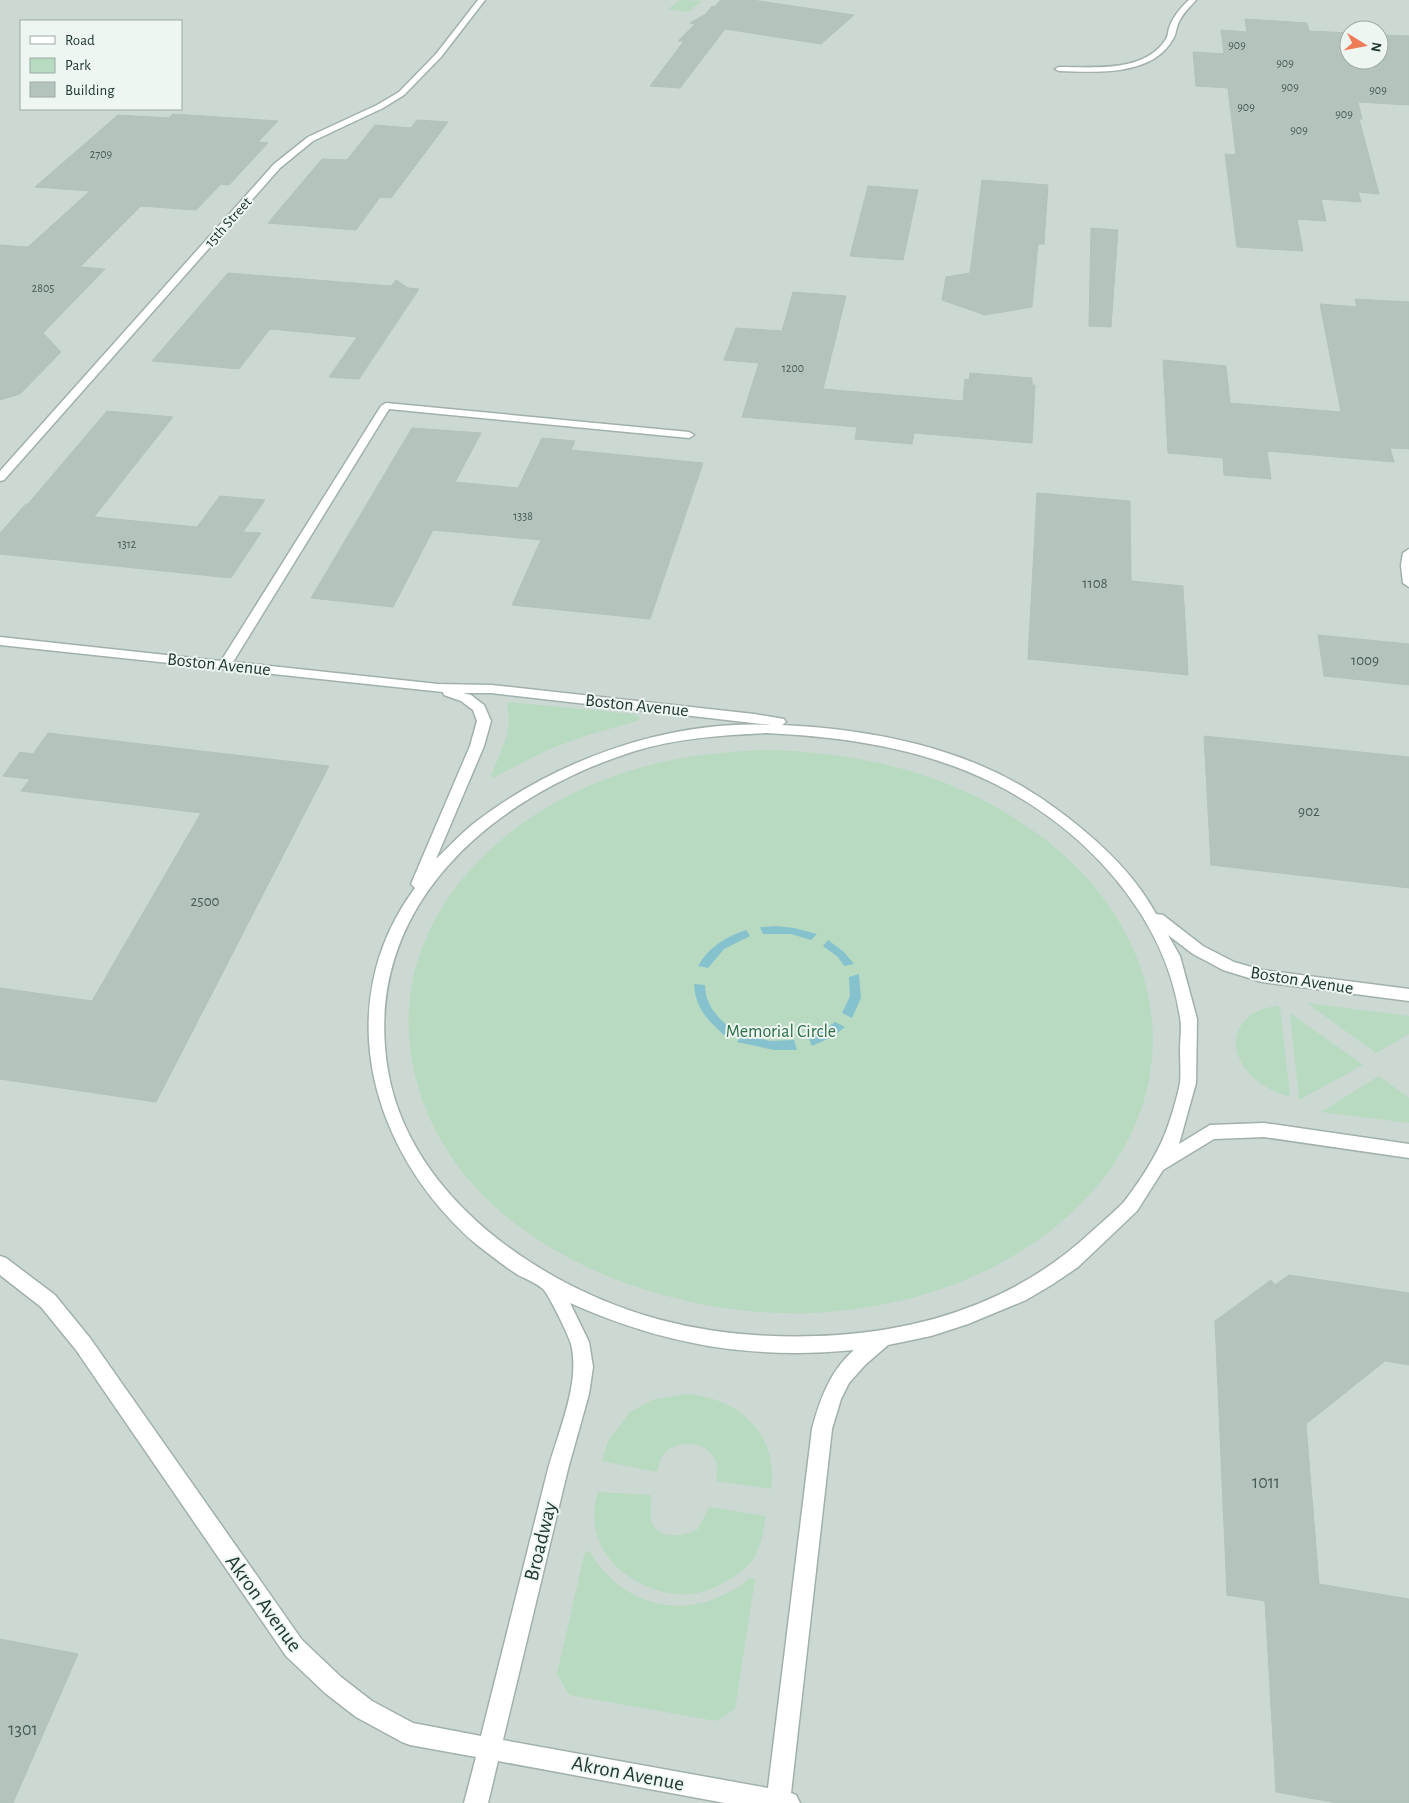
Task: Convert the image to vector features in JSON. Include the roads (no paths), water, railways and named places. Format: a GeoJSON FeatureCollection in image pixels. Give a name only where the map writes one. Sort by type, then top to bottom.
{"type":"FeatureCollection","features":[{"type":"Feature","properties":{"kind":"street","name":"15th Street"},"geometry":{"type":"LineString","coordinates":[[0,478],[277,166],[295,150],[316,136],[389,102],[405,91],[418,78],[482,0]]}},
{"type":"Feature","properties":{"kind":"street"},"geometry":{"type":"LineString","coordinates":[[1060,69],[1124,66],[1151,57],[1163,48],[1170,38],[1177,18],[1193,0]]}},
{"type":"Feature","properties":{"kind":"street"},"geometry":{"type":"LineString","coordinates":[[225,665],[386,406],[689,435]]}},
{"type":"Feature","properties":{"kind":"street"},"geometry":{"type":"LineString","coordinates":[[1409,553],[1407,565],[1409,583]]}},
{"type":"Feature","properties":{"kind":"street","name":"Boston Avenue"},"geometry":{"type":"LineString","coordinates":[[0,641],[438,688],[491,688],[754,718],[834,732]]}},
{"type":"Feature","properties":{"kind":"street","name":"Boston Avenue"},"geometry":{"type":"LineString","coordinates":[[412,902],[427,860],[477,746],[484,721],[480,708],[466,698],[438,688]]}},
{"type":"Feature","properties":{"kind":"street"},"geometry":{"type":"LineString","coordinates":[[767,729],[834,732],[875,739],[933,754],[975,769],[1024,794],[1064,820],[1101,851],[1122,874],[1152,915],[1172,952],[1182,980],[1188,1010],[1191,1041],[1190,1072],[1184,1103],[1174,1134],[1160,1165],[1140,1194],[1116,1222],[1088,1249],[1056,1272],[1020,1294],[937,1326],[883,1338],[846,1343],[798,1345],[750,1343],[703,1337],[657,1327],[613,1313],[551,1284],[499,1251],[468,1224],[442,1196],[420,1167],[402,1137],[389,1106],[377,1052],[376,1014],[380,984],[387,956],[398,928],[428,877],[469,833],[519,796],[575,767],[636,746],[701,733],[767,729]]}},
{"type":"Feature","properties":{"kind":"street","name":"Boston Avenue"},"geometry":{"type":"LineString","coordinates":[[1152,915],[1198,950],[1229,966],[1262,976],[1409,995]]}},
{"type":"Feature","properties":{"kind":"street"},"geometry":{"type":"LineString","coordinates":[[1160,1165],[1210,1132],[1230,1130],[1264,1130],[1409,1150]]}},
{"type":"Feature","properties":{"kind":"street","name":"Akron Avenue"},"geometry":{"type":"LineString","coordinates":[[0,1264],[48,1301],[83,1344],[294,1648],[333,1685],[364,1709],[410,1734],[781,1802]]}},
{"type":"Feature","properties":{"kind":"street","name":"Broadway"},"geometry":{"type":"LineString","coordinates":[[476,1803],[556,1478],[579,1394],[583,1367],[580,1342],[551,1284]]}},
{"type":"Feature","properties":{"kind":"street"},"geometry":{"type":"LineString","coordinates":[[781,1802],[822,1429],[829,1400],[841,1377],[858,1358],[883,1338]]}},
{"type":"Feature","properties":{"kind":"water"},"geometry":{"type":"Polygon","coordinates":[[[776,926],[817,934],[811,940],[791,934],[763,934],[760,927],[776,926]]]}},
{"type":"Feature","properties":{"kind":"water"},"geometry":{"type":"Polygon","coordinates":[[[746,930],[750,936],[724,949],[708,968],[698,966],[712,948],[731,936],[746,930]]]}},
{"type":"Feature","properties":{"kind":"water"},"geometry":{"type":"Polygon","coordinates":[[[828,940],[844,952],[854,964],[844,966],[838,957],[823,946],[828,940]]]}},
{"type":"Feature","properties":{"kind":"water"},"geometry":{"type":"Polygon","coordinates":[[[859,974],[861,998],[852,1018],[842,1013],[850,996],[849,977],[859,974]]]}},
{"type":"Feature","properties":{"kind":"water"},"geometry":{"type":"Polygon","coordinates":[[[694,984],[705,985],[709,1004],[730,1028],[724,1035],[712,1024],[699,1006],[694,984]]]}},
{"type":"Feature","properties":{"kind":"water"},"geometry":{"type":"Polygon","coordinates":[[[835,1022],[845,1027],[834,1036],[812,1046],[808,1037],[824,1030],[835,1022]]]}},
{"type":"Feature","properties":{"kind":"water"},"geometry":{"type":"Polygon","coordinates":[[[743,1034],[770,1041],[794,1040],[797,1050],[774,1050],[737,1042],[743,1034]]]}},
{"type":"Feature","properties":{"kind":"park label","name":"Memorial Circle"},"geometry":{"type":"Point","coordinates":[781,1031]}}]}
